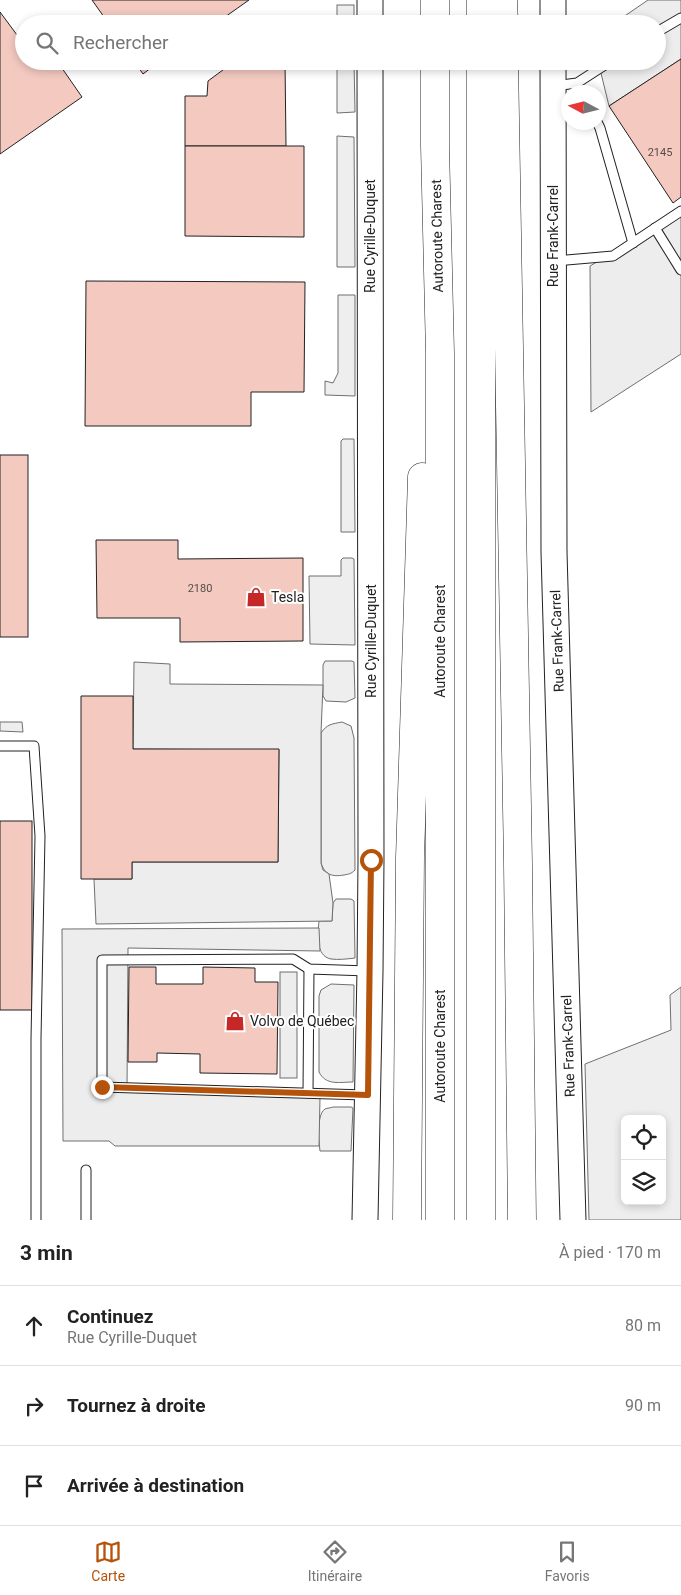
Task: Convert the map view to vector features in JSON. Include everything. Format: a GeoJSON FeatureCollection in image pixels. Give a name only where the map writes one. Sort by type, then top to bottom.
{"type":"FeatureCollection","features":[{"type":"Feature","properties":{"kind":"highway"},"geometry":{"type":"LineString","coordinates":[[434,0],[435,15]]}},
{"type":"Feature","properties":{"kind":"highway"},"geometry":{"type":"LineString","coordinates":[[480,0],[480,15]]}},
{"type":"Feature","properties":{"kind":"highway"},"geometry":{"type":"LineString","coordinates":[[503,0],[504,15]]}},
{"type":"Feature","properties":{"kind":"highway","name":"Autoroute Charest"},"geometry":{"type":"LineString","coordinates":[[435,70],[440,353],[440,1220]]}},
{"type":"Feature","properties":{"kind":"highway"},"geometry":{"type":"LineString","coordinates":[[480,70],[481,1220]]}},
{"type":"Feature","properties":{"kind":"highway"},"geometry":{"type":"LineString","coordinates":[[504,70],[518,854],[522,1220]]}},
{"type":"Feature","properties":{"kind":"highway"},"geometry":{"type":"LineString","coordinates":[[407,1220],[411,778],[422,486],[424,356],[435,146]]}},
{"type":"Feature","properties":{"kind":"street"},"geometry":{"type":"LineString","coordinates":[[370,0],[370,15]]}},
{"type":"Feature","properties":{"kind":"street"},"geometry":{"type":"LineString","coordinates":[[553,0],[553,15]]}},
{"type":"Feature","properties":{"kind":"street","name":"Rue Cyrille-Duquet"},"geometry":{"type":"LineString","coordinates":[[365,1220],[370,971],[370,70]]}},
{"type":"Feature","properties":{"kind":"street","name":"Rue Frank-Carrel"},"geometry":{"type":"LineString","coordinates":[[558,70],[565,85]]}},
{"type":"Feature","properties":{"kind":"street","name":"Rue Frank-Carrel"},"geometry":{"type":"LineString","coordinates":[[562,130],[553,261],[554,552],[573,1220]]}},
{"type":"Feature","properties":{"kind":"lane"},"geometry":{"type":"LineString","coordinates":[[666,27],[681,18]]}},
{"type":"Feature","properties":{"kind":"lane"},"geometry":{"type":"LineString","coordinates":[[565,85],[594,70]]}},
{"type":"Feature","properties":{"kind":"lane"},"geometry":{"type":"LineString","coordinates":[[601,130],[633,243]]}},
{"type":"Feature","properties":{"kind":"lane"},"geometry":{"type":"LineString","coordinates":[[553,261],[613,256],[681,211]]}},
{"type":"Feature","properties":{"kind":"lane"},"geometry":{"type":"LineString","coordinates":[[655,228],[681,270]]}},
{"type":"Feature","properties":{"kind":"lane"},"geometry":{"type":"LineString","coordinates":[[0,746],[34,746],[40,836],[36,1039],[36,1220]]}},
{"type":"Feature","properties":{"kind":"lane"},"geometry":{"type":"LineString","coordinates":[[368,1095],[102,1087],[102,960],[293,959],[309,969],[370,971]]}},
{"type":"Feature","properties":{"kind":"lane"},"geometry":{"type":"LineString","coordinates":[[308,1093],[309,969]]}},
{"type":"Feature","properties":{"kind":"lane"},"geometry":{"type":"LineString","coordinates":[[86,1170],[86,1220]]}},
{"type":"Feature","properties":{"kind":"shaded area"},"geometry":{"type":"Polygon","coordinates":[[[648,0],[681,0],[681,59],[666,69],[666,15],[626,15],[648,0]]]}},
{"type":"Feature","properties":{"kind":"shaded area"},"geometry":{"type":"Polygon","coordinates":[[[337,5],[354,5],[354,15],[337,15],[337,5]]]}},
{"type":"Feature","properties":{"kind":"shaded area"},"geometry":{"type":"Polygon","coordinates":[[[337,70],[354,70],[355,112],[337,113],[337,70]]]}},
{"type":"Feature","properties":{"kind":"shaded area"},"geometry":{"type":"Polygon","coordinates":[[[600,70],[664,70],[609,106],[606,85],[604,85],[600,70]]]}},
{"type":"Feature","properties":{"kind":"shaded area"},"geometry":{"type":"Polygon","coordinates":[[[337,136],[354,137],[355,267],[337,267],[337,136]]]}},
{"type":"Feature","properties":{"kind":"shaded area"},"geometry":{"type":"Polygon","coordinates":[[[681,211],[681,354],[591,412],[590,266],[681,211]]]}},
{"type":"Feature","properties":{"kind":"shaded area"},"geometry":{"type":"Polygon","coordinates":[[[338,295],[355,295],[355,396],[325,395],[325,381],[333,383],[338,373],[338,295]]]}},
{"type":"Feature","properties":{"kind":"shaded area"},"geometry":{"type":"Polygon","coordinates":[[[343,439],[354,439],[355,532],[341,532],[341,441],[343,439]]]}},
{"type":"Feature","properties":{"kind":"shaded area"},"geometry":{"type":"Polygon","coordinates":[[[343,558],[354,559],[355,645],[310,644],[309,576],[341,576],[341,560],[343,558]]]}},
{"type":"Feature","properties":{"kind":"shaded area"},"geometry":{"type":"Polygon","coordinates":[[[325,661],[354,662],[355,698],[346,702],[326,701],[323,696],[323,665],[325,661]]]}},
{"type":"Feature","properties":{"kind":"shaded area"},"geometry":{"type":"Polygon","coordinates":[[[134,662],[170,664],[170,684],[323,685],[321,863],[323,870],[329,874],[333,903],[332,921],[96,924],[94,879],[132,879],[132,862],[278,862],[279,750],[133,749],[134,662]]]}},
{"type":"Feature","properties":{"kind":"shaded area"},"geometry":{"type":"Polygon","coordinates":[[[0,722],[22,722],[23,732],[0,731],[0,722]]]}},
{"type":"Feature","properties":{"kind":"shaded area"},"geometry":{"type":"Polygon","coordinates":[[[342,722],[351,726],[354,738],[355,870],[349,874],[336,876],[327,873],[321,863],[321,733],[328,726],[342,722]]]}},
{"type":"Feature","properties":{"kind":"shaded area"},"geometry":{"type":"Polygon","coordinates":[[[336,899],[351,899],[354,901],[355,958],[331,959],[326,957],[320,949],[318,938],[319,921],[332,921],[333,903],[336,899]]]}},
{"type":"Feature","properties":{"kind":"shaded area"},"geometry":{"type":"Polygon","coordinates":[[[319,928],[320,951],[128,948],[127,1091],[320,1097],[319,1146],[115,1146],[109,1141],[63,1141],[62,929],[319,928]]]}},
{"type":"Feature","properties":{"kind":"shaded area"},"geometry":{"type":"Polygon","coordinates":[[[280,972],[297,972],[297,1078],[280,1078],[280,972]]]}},
{"type":"Feature","properties":{"kind":"shaded area"},"geometry":{"type":"Polygon","coordinates":[[[331,984],[354,985],[353,1082],[338,1083],[329,1081],[319,1072],[319,996],[321,990],[331,984]]]}},
{"type":"Feature","properties":{"kind":"shaded area"},"geometry":{"type":"Polygon","coordinates":[[[681,987],[681,1220],[589,1220],[585,1064],[671,1030],[670,995],[681,987]]]}},
{"type":"Feature","properties":{"kind":"shaded area"},"geometry":{"type":"Polygon","coordinates":[[[333,1107],[353,1108],[351,1151],[320,1151],[320,1117],[325,1109],[333,1107]]]}},
{"type":"Feature","properties":{"kind":"building"},"geometry":{"type":"Polygon","coordinates":[[[92,0],[249,0],[228,15],[103,15],[92,0]]]}},
{"type":"Feature","properties":{"kind":"building"},"geometry":{"type":"Polygon","coordinates":[[[0,12],[15,32],[15,70],[63,70],[82,97],[0,154],[0,12]]]}},
{"type":"Feature","properties":{"kind":"building"},"geometry":{"type":"Polygon","coordinates":[[[681,59],[681,197],[673,203],[609,106],[681,59]]]}},
{"type":"Feature","properties":{"kind":"building"},"geometry":{"type":"Polygon","coordinates":[[[140,70],[148,70],[143,74],[140,70]]]}},
{"type":"Feature","properties":{"kind":"building"},"geometry":{"type":"Polygon","coordinates":[[[223,70],[285,70],[286,146],[185,146],[185,96],[207,96],[208,81],[223,70]]]}},
{"type":"Feature","properties":{"kind":"building"},"geometry":{"type":"Polygon","coordinates":[[[185,146],[304,146],[304,237],[185,236],[185,146]]]}},
{"type":"Feature","properties":{"kind":"building"},"geometry":{"type":"Polygon","coordinates":[[[86,281],[305,282],[304,392],[251,392],[251,426],[85,426],[86,281]]]}},
{"type":"Feature","properties":{"kind":"building"},"geometry":{"type":"Polygon","coordinates":[[[0,455],[28,455],[28,637],[0,637],[0,455]]]}},
{"type":"Feature","properties":{"kind":"building"},"geometry":{"type":"Polygon","coordinates":[[[96,540],[178,540],[178,559],[303,558],[303,641],[180,642],[180,618],[97,618],[96,540]]]}},
{"type":"Feature","properties":{"kind":"building"},"geometry":{"type":"Polygon","coordinates":[[[81,696],[133,696],[133,749],[279,749],[278,862],[132,862],[132,879],[81,879],[81,696]]]}},
{"type":"Feature","properties":{"kind":"building"},"geometry":{"type":"Polygon","coordinates":[[[0,821],[32,821],[32,1010],[0,1010],[0,821]]]}},
{"type":"Feature","properties":{"kind":"building"},"geometry":{"type":"Polygon","coordinates":[[[129,967],[156,967],[156,984],[203,984],[203,967],[255,968],[255,982],[278,982],[277,1074],[200,1073],[200,1054],[157,1053],[157,1062],[128,1062],[129,967]]]}},
{"type":"Feature","properties":{"kind":"place","name":"Tesla"},"geometry":{"type":"Point","coordinates":[256,597]}},
{"type":"Feature","properties":{"kind":"place","name":"Volvo de Québec"},"geometry":{"type":"Point","coordinates":[235,1021]}},
{"type":"Feature","properties":{"kind":"route"},"geometry":{"type":"LineString","coordinates":[[102,1087],[368,1095],[371,860]]}}]}
